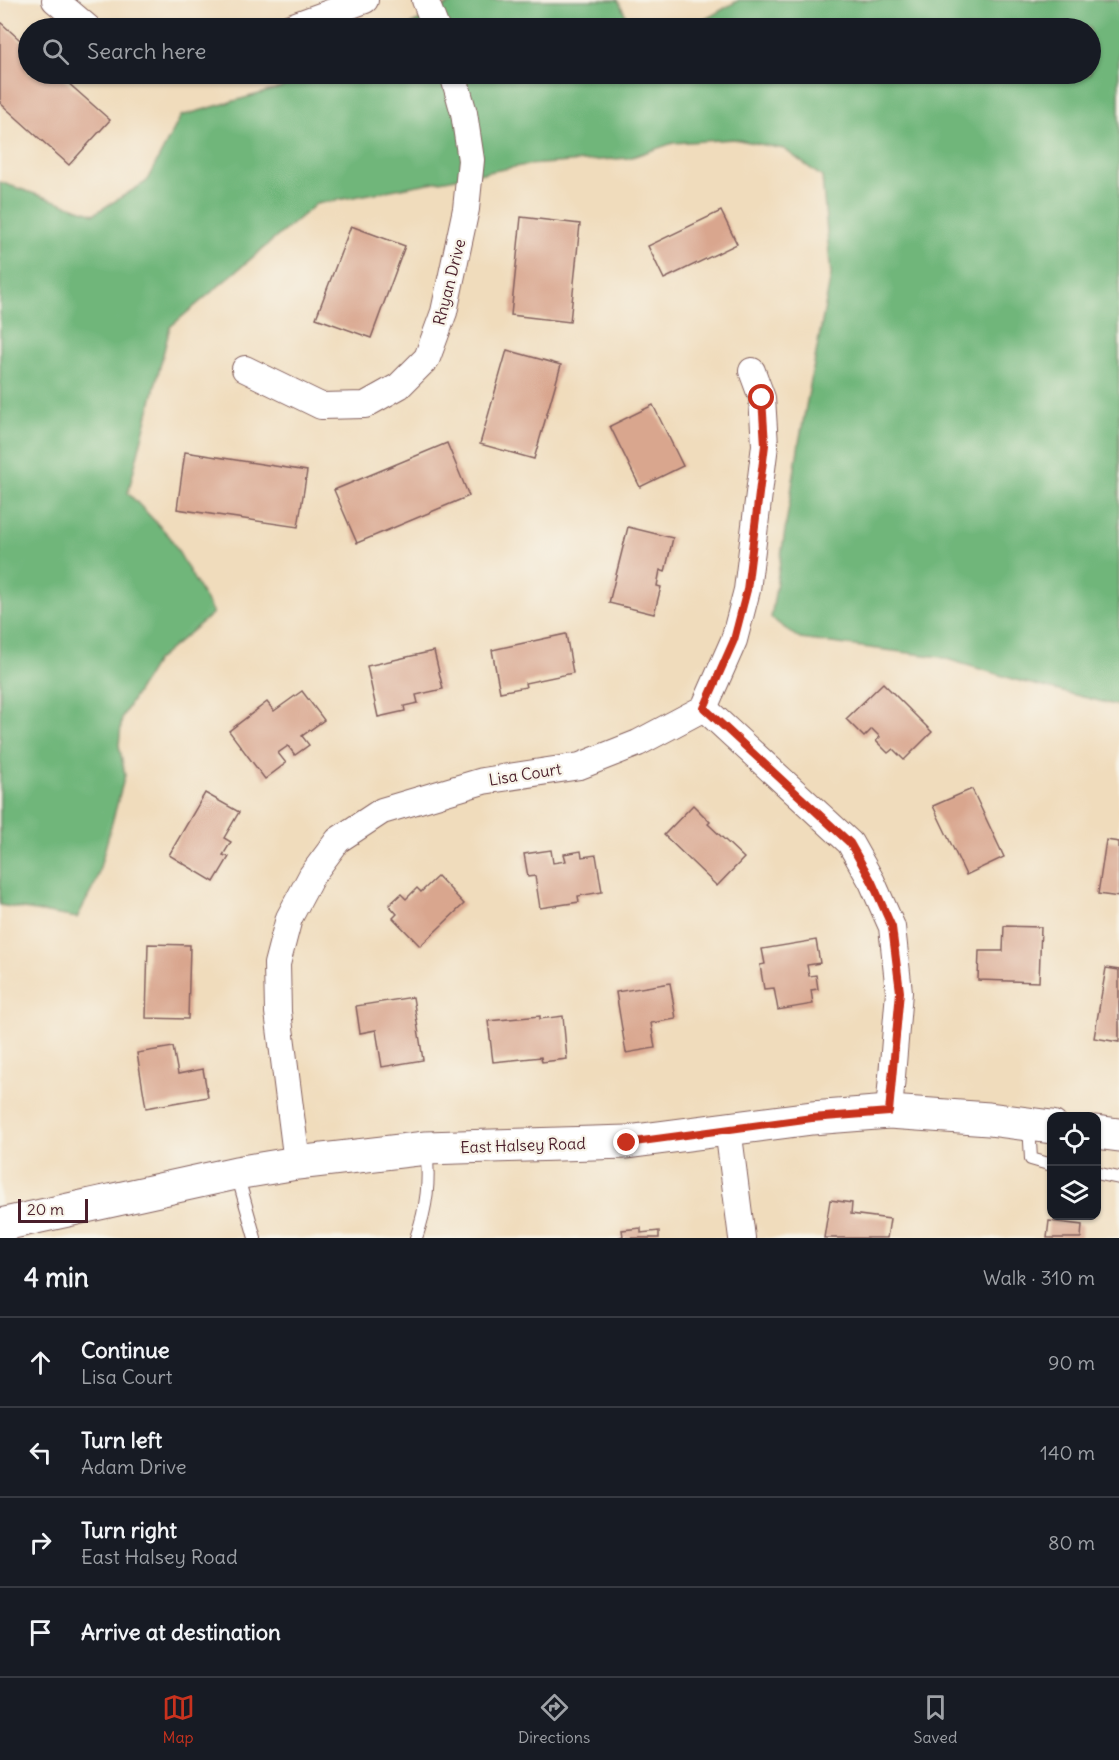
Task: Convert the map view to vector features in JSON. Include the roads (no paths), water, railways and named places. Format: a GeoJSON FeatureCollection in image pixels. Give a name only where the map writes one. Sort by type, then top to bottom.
{"type":"FeatureCollection","features":[{"type":"Feature","properties":{"kind":"street"},"geometry":{"type":"LineString","coordinates":[[55,0],[76,18]]}},
{"type":"Feature","properties":{"kind":"street"},"geometry":{"type":"LineString","coordinates":[[316,18],[365,0]]}},
{"type":"Feature","properties":{"kind":"street"},"geometry":{"type":"LineString","coordinates":[[425,0],[432,18]]}},
{"type":"Feature","properties":{"kind":"street","name":"Rhyan Drive"},"geometry":{"type":"LineString","coordinates":[[245,369],[321,406],[365,405],[399,386],[427,358],[444,312],[466,209],[471,160],[464,113],[456,84]]}},
{"type":"Feature","properties":{"kind":"street"},"geometry":{"type":"LineString","coordinates":[[752,371],[762,398],[765,445],[752,556],[747,590],[734,640],[704,708],[850,843],[872,882],[892,927],[900,992],[889,1112]]}},
{"type":"Feature","properties":{"kind":"street","name":"Lisa Court"},"geometry":{"type":"LineString","coordinates":[[297,1162],[278,1012],[277,964],[288,918],[312,875],[338,840],[382,811],[483,781],[580,766],[638,743],[704,708]]}},
{"type":"Feature","properties":{"kind":"street","name":"East Halsey Road"},"geometry":{"type":"LineString","coordinates":[[0,1225],[236,1173],[297,1162],[426,1148],[627,1143],[812,1118],[889,1112],[1040,1125]]}},
{"type":"Feature","properties":{"kind":"street"},"geometry":{"type":"LineString","coordinates":[[728,1128],[742,1238]]}},
{"type":"Feature","properties":{"kind":"street"},"geometry":{"type":"LineString","coordinates":[[1101,1133],[1119,1135]]}},
{"type":"Feature","properties":{"kind":"lane"},"geometry":{"type":"LineString","coordinates":[[1040,1125],[1031,1159],[1047,1164]]}},
{"type":"Feature","properties":{"kind":"lane"},"geometry":{"type":"LineString","coordinates":[[416,1238],[426,1209],[429,1175],[426,1148]]}},
{"type":"Feature","properties":{"kind":"lane"},"geometry":{"type":"LineString","coordinates":[[236,1173],[255,1238]]}},
{"type":"Feature","properties":{"kind":"lane"},"geometry":{"type":"LineString","coordinates":[[1101,1174],[1119,1178]]}}]}
